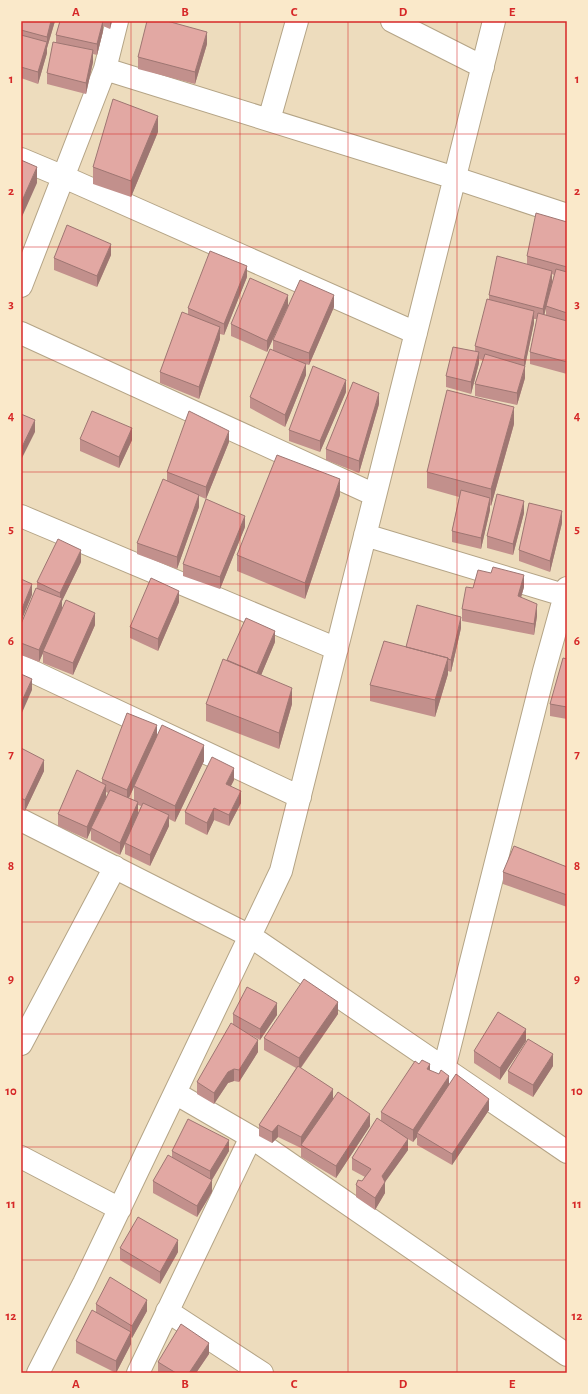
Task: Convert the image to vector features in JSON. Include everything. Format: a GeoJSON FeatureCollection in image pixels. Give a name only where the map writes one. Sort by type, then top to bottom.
{"type":"FeatureCollection","features":[{"type":"Feature","properties":{"kind":"street"},"geometry":{"type":"LineString","coordinates":[[21,286],[105,69],[117,21]]}},
{"type":"Feature","properties":{"kind":"street"},"geometry":{"type":"LineString","coordinates":[[269,120],[297,21]]}},
{"type":"Feature","properties":{"kind":"street"},"geometry":{"type":"LineString","coordinates":[[392,21],[483,67]]}},
{"type":"Feature","properties":{"kind":"street"},"geometry":{"type":"LineString","coordinates":[[38,1373],[120,1209],[281,871],[494,21]]}},
{"type":"Feature","properties":{"kind":"street"},"geometry":{"type":"LineString","coordinates":[[105,69],[455,178],[567,215]]}},
{"type":"Feature","properties":{"kind":"street"},"geometry":{"type":"LineString","coordinates":[[21,159],[416,333]]}},
{"type":"Feature","properties":{"kind":"street"},"geometry":{"type":"LineString","coordinates":[[21,333],[375,495]]}},
{"type":"Feature","properties":{"kind":"street"},"geometry":{"type":"LineString","coordinates":[[21,516],[337,649]]}},
{"type":"Feature","properties":{"kind":"street"},"geometry":{"type":"LineString","coordinates":[[365,535],[566,593],[544,671],[444,1068]]}},
{"type":"Feature","properties":{"kind":"street"},"geometry":{"type":"LineString","coordinates":[[21,666],[300,797]]}},
{"type":"Feature","properties":{"kind":"street"},"geometry":{"type":"LineString","coordinates":[[21,820],[250,936],[567,1152]]}},
{"type":"Feature","properties":{"kind":"street"},"geometry":{"type":"LineString","coordinates":[[21,1044],[115,868]]}},
{"type":"Feature","properties":{"kind":"street"},"geometry":{"type":"LineString","coordinates":[[175,1094],[251,1137],[567,1355]]}},
{"type":"Feature","properties":{"kind":"street"},"geometry":{"type":"LineString","coordinates":[[138,1373],[251,1137]]}},
{"type":"Feature","properties":{"kind":"street"},"geometry":{"type":"LineString","coordinates":[[21,1157],[120,1209]]}},
{"type":"Feature","properties":{"kind":"street"},"geometry":{"type":"LineString","coordinates":[[167,1311],[262,1373]]}},
{"type":"Feature","properties":{"kind":"building"},"geometry":{"type":"Polygon","coordinates":[[[21,21],[51,21],[47,37],[21,30],[21,21]]]}},
{"type":"Feature","properties":{"kind":"building"},"geometry":{"type":"Polygon","coordinates":[[[60,21],[103,21],[97,44],[56,35],[60,21]]]}},
{"type":"Feature","properties":{"kind":"building"},"geometry":{"type":"Polygon","coordinates":[[[147,21],[167,21],[207,32],[195,72],[138,57],[147,21]]]}},
{"type":"Feature","properties":{"kind":"building"},"geometry":{"type":"Polygon","coordinates":[[[21,35],[47,42],[38,72],[21,67],[21,35]]]}},
{"type":"Feature","properties":{"kind":"building"},"geometry":{"type":"Polygon","coordinates":[[[53,42],[93,50],[86,83],[47,73],[53,42]]]}},
{"type":"Feature","properties":{"kind":"building"},"geometry":{"type":"Polygon","coordinates":[[[113,99],[158,116],[131,181],[93,167],[113,99]]]}},
{"type":"Feature","properties":{"kind":"building"},"geometry":{"type":"Polygon","coordinates":[[[21,160],[37,167],[21,203],[21,160]]]}},
{"type":"Feature","properties":{"kind":"building"},"geometry":{"type":"Polygon","coordinates":[[[536,213],[567,222],[567,267],[527,256],[536,213]]]}},
{"type":"Feature","properties":{"kind":"building"},"geometry":{"type":"Polygon","coordinates":[[[67,225],[111,244],[97,276],[54,258],[67,225]]]}},
{"type":"Feature","properties":{"kind":"building"},"geometry":{"type":"Polygon","coordinates":[[[210,251],[247,266],[224,324],[188,308],[210,251]]]}},
{"type":"Feature","properties":{"kind":"building"},"geometry":{"type":"Polygon","coordinates":[[[497,256],[552,271],[543,309],[489,295],[497,256]]]}},
{"type":"Feature","properties":{"kind":"building"},"geometry":{"type":"Polygon","coordinates":[[[556,269],[567,272],[567,313],[546,306],[556,269]]]}},
{"type":"Feature","properties":{"kind":"building"},"geometry":{"type":"Polygon","coordinates":[[[250,278],[288,295],[267,341],[231,324],[250,278]]]}},
{"type":"Feature","properties":{"kind":"building"},"geometry":{"type":"Polygon","coordinates":[[[300,280],[334,295],[309,353],[273,340],[300,280]]]}},
{"type":"Feature","properties":{"kind":"building"},"geometry":{"type":"Polygon","coordinates":[[[487,299],[534,311],[524,360],[475,346],[487,299]]]}},
{"type":"Feature","properties":{"kind":"building"},"geometry":{"type":"Polygon","coordinates":[[[182,312],[220,327],[199,387],[160,372],[182,312]]]}},
{"type":"Feature","properties":{"kind":"building"},"geometry":{"type":"Polygon","coordinates":[[[538,313],[567,321],[567,362],[530,352],[538,313]]]}},
{"type":"Feature","properties":{"kind":"building"},"geometry":{"type":"Polygon","coordinates":[[[453,347],[479,352],[471,382],[446,376],[453,347]]]}},
{"type":"Feature","properties":{"kind":"building"},"geometry":{"type":"Polygon","coordinates":[[[270,349],[306,364],[285,415],[250,397],[270,349]]]}},
{"type":"Feature","properties":{"kind":"building"},"geometry":{"type":"Polygon","coordinates":[[[485,354],[525,366],[517,393],[475,384],[485,354]]]}},
{"type":"Feature","properties":{"kind":"building"},"geometry":{"type":"Polygon","coordinates":[[[313,366],[346,380],[320,441],[289,430],[313,366]]]}},
{"type":"Feature","properties":{"kind":"building"},"geometry":{"type":"Polygon","coordinates":[[[353,382],[379,393],[359,461],[326,449],[353,382]]]}},
{"type":"Feature","properties":{"kind":"building"},"geometry":{"type":"Polygon","coordinates":[[[447,390],[514,407],[491,489],[427,472],[447,390]]]}},
{"type":"Feature","properties":{"kind":"building"},"geometry":{"type":"Polygon","coordinates":[[[92,411],[132,428],[119,457],[80,439],[92,411]]]}},
{"type":"Feature","properties":{"kind":"building"},"geometry":{"type":"Polygon","coordinates":[[[189,411],[229,431],[206,487],[167,472],[189,411]]]}},
{"type":"Feature","properties":{"kind":"building"},"geometry":{"type":"Polygon","coordinates":[[[21,414],[35,420],[21,449],[21,414]]]}},
{"type":"Feature","properties":{"kind":"building"},"geometry":{"type":"Polygon","coordinates":[[[277,455],[340,479],[305,583],[237,555],[277,455]]]}},
{"type":"Feature","properties":{"kind":"building"},"geometry":{"type":"Polygon","coordinates":[[[163,479],[199,495],[177,557],[137,543],[163,479]]]}},
{"type":"Feature","properties":{"kind":"building"},"geometry":{"type":"Polygon","coordinates":[[[461,490],[490,498],[481,538],[452,531],[461,490]]]}},
{"type":"Feature","properties":{"kind":"building"},"geometry":{"type":"Polygon","coordinates":[[[497,494],[524,501],[513,544],[487,536],[497,494]]]}},
{"type":"Feature","properties":{"kind":"building"},"geometry":{"type":"Polygon","coordinates":[[[206,499],[245,516],[220,577],[183,564],[206,499]]]}},
{"type":"Feature","properties":{"kind":"building"},"geometry":{"type":"Polygon","coordinates":[[[529,503],[562,511],[550,561],[519,550],[529,503]]]}},
{"type":"Feature","properties":{"kind":"building"},"geometry":{"type":"Polygon","coordinates":[[[58,539],[81,550],[60,593],[37,582],[58,539]]]}},
{"type":"Feature","properties":{"kind":"building"},"geometry":{"type":"Polygon","coordinates":[[[493,567],[524,575],[518,596],[537,604],[534,624],[462,609],[466,587],[473,588],[478,570],[491,573],[493,567]]]}},
{"type":"Feature","properties":{"kind":"building"},"geometry":{"type":"Polygon","coordinates":[[[151,578],[179,591],[158,639],[130,627],[151,578]]]}},
{"type":"Feature","properties":{"kind":"building"},"geometry":{"type":"Polygon","coordinates":[[[21,579],[32,584],[21,611],[21,579]]]}},
{"type":"Feature","properties":{"kind":"building"},"geometry":{"type":"Polygon","coordinates":[[[36,588],[62,598],[39,650],[21,643],[21,624],[36,588]]]}},
{"type":"Feature","properties":{"kind":"building"},"geometry":{"type":"Polygon","coordinates":[[[66,600],[95,613],[73,663],[43,651],[66,600]]]}},
{"type":"Feature","properties":{"kind":"building"},"geometry":{"type":"Polygon","coordinates":[[[417,605],[461,617],[451,660],[406,647],[417,605]]]}},
{"type":"Feature","properties":{"kind":"building"},"geometry":{"type":"Polygon","coordinates":[[[246,618],[275,631],[257,673],[227,660],[246,618]]]}},
{"type":"Feature","properties":{"kind":"building"},"geometry":{"type":"Polygon","coordinates":[[[384,641],[448,658],[435,700],[370,685],[384,641]]]}},
{"type":"Feature","properties":{"kind":"building"},"geometry":{"type":"Polygon","coordinates":[[[563,658],[567,659],[567,707],[550,704],[563,658]]]}},
{"type":"Feature","properties":{"kind":"building"},"geometry":{"type":"Polygon","coordinates":[[[223,659],[292,688],[279,733],[206,704],[223,659]]]}},
{"type":"Feature","properties":{"kind":"building"},"geometry":{"type":"Polygon","coordinates":[[[21,674],[32,679],[21,703],[21,674]]]}},
{"type":"Feature","properties":{"kind":"building"},"geometry":{"type":"Polygon","coordinates":[[[127,713],[157,725],[127,790],[102,779],[127,713]]]}},
{"type":"Feature","properties":{"kind":"building"},"geometry":{"type":"Polygon","coordinates":[[[162,725],[204,745],[175,806],[134,786],[162,725]]]}},
{"type":"Feature","properties":{"kind":"building"},"geometry":{"type":"Polygon","coordinates":[[[21,748],[44,760],[25,800],[21,798],[21,748]]]}},
{"type":"Feature","properties":{"kind":"building"},"geometry":{"type":"Polygon","coordinates":[[[212,757],[234,768],[226,784],[241,791],[229,815],[214,808],[207,823],[185,812],[212,757]]]}},
{"type":"Feature","properties":{"kind":"building"},"geometry":{"type":"Polygon","coordinates":[[[77,770],[106,785],[87,827],[58,814],[77,770]]]}},
{"type":"Feature","properties":{"kind":"building"},"geometry":{"type":"Polygon","coordinates":[[[110,790],[138,802],[120,843],[91,828],[110,790]]]}},
{"type":"Feature","properties":{"kind":"building"},"geometry":{"type":"Polygon","coordinates":[[[143,803],[169,815],[150,855],[125,843],[143,803]]]}},
{"type":"Feature","properties":{"kind":"building"},"geometry":{"type":"Polygon","coordinates":[[[514,846],[567,867],[567,895],[503,872],[514,846]]]}},
{"type":"Feature","properties":{"kind":"building"},"geometry":{"type":"Polygon","coordinates":[[[304,979],[338,1002],[299,1058],[264,1038],[304,979]]]}},
{"type":"Feature","properties":{"kind":"building"},"geometry":{"type":"Polygon","coordinates":[[[247,987],[277,1003],[260,1029],[233,1014],[247,987]]]}},
{"type":"Feature","properties":{"kind":"building"},"geometry":{"type":"Polygon","coordinates":[[[498,1012],[526,1029],[500,1068],[474,1051],[498,1012]]]}},
{"type":"Feature","properties":{"kind":"building"},"geometry":{"type":"Polygon","coordinates":[[[231,1023],[258,1040],[239,1070],[234,1069],[228,1072],[214,1093],[197,1082],[231,1023]]]}},
{"type":"Feature","properties":{"kind":"building"},"geometry":{"type":"Polygon","coordinates":[[[528,1039],[553,1054],[533,1085],[508,1071],[528,1039]]]}},
{"type":"Feature","properties":{"kind":"building"},"geometry":{"type":"Polygon","coordinates":[[[422,1060],[430,1064],[427,1069],[439,1074],[441,1070],[449,1076],[413,1130],[381,1112],[415,1061],[419,1064],[422,1060]]]}},
{"type":"Feature","properties":{"kind":"building"},"geometry":{"type":"Polygon","coordinates":[[[298,1066],[333,1089],[301,1137],[278,1125],[272,1132],[259,1125],[298,1066]]]}},
{"type":"Feature","properties":{"kind":"building"},"geometry":{"type":"Polygon","coordinates":[[[456,1074],[489,1099],[452,1154],[417,1133],[456,1074]]]}},
{"type":"Feature","properties":{"kind":"building"},"geometry":{"type":"Polygon","coordinates":[[[338,1092],[370,1114],[336,1166],[301,1145],[338,1092]]]}},
{"type":"Feature","properties":{"kind":"building"},"geometry":{"type":"Polygon","coordinates":[[[377,1118],[408,1139],[382,1176],[385,1182],[375,1198],[356,1185],[358,1180],[362,1181],[371,1169],[352,1158],[377,1118]]]}},
{"type":"Feature","properties":{"kind":"building"},"geometry":{"type":"Polygon","coordinates":[[[188,1119],[229,1140],[210,1171],[172,1151],[188,1119]]]}},
{"type":"Feature","properties":{"kind":"building"},"geometry":{"type":"Polygon","coordinates":[[[168,1155],[212,1180],[197,1206],[153,1181],[168,1155]]]}},
{"type":"Feature","properties":{"kind":"building"},"geometry":{"type":"Polygon","coordinates":[[[138,1217],[178,1240],[160,1272],[120,1248],[138,1217]]]}},
{"type":"Feature","properties":{"kind":"building"},"geometry":{"type":"Polygon","coordinates":[[[110,1277],[147,1300],[132,1326],[96,1304],[110,1277]]]}},
{"type":"Feature","properties":{"kind":"building"},"geometry":{"type":"Polygon","coordinates":[[[92,1310],[131,1332],[116,1361],[76,1341],[92,1310]]]}},
{"type":"Feature","properties":{"kind":"building"},"geometry":{"type":"Polygon","coordinates":[[[181,1324],[209,1343],[189,1373],[176,1373],[158,1362],[181,1324]]]}}]}
